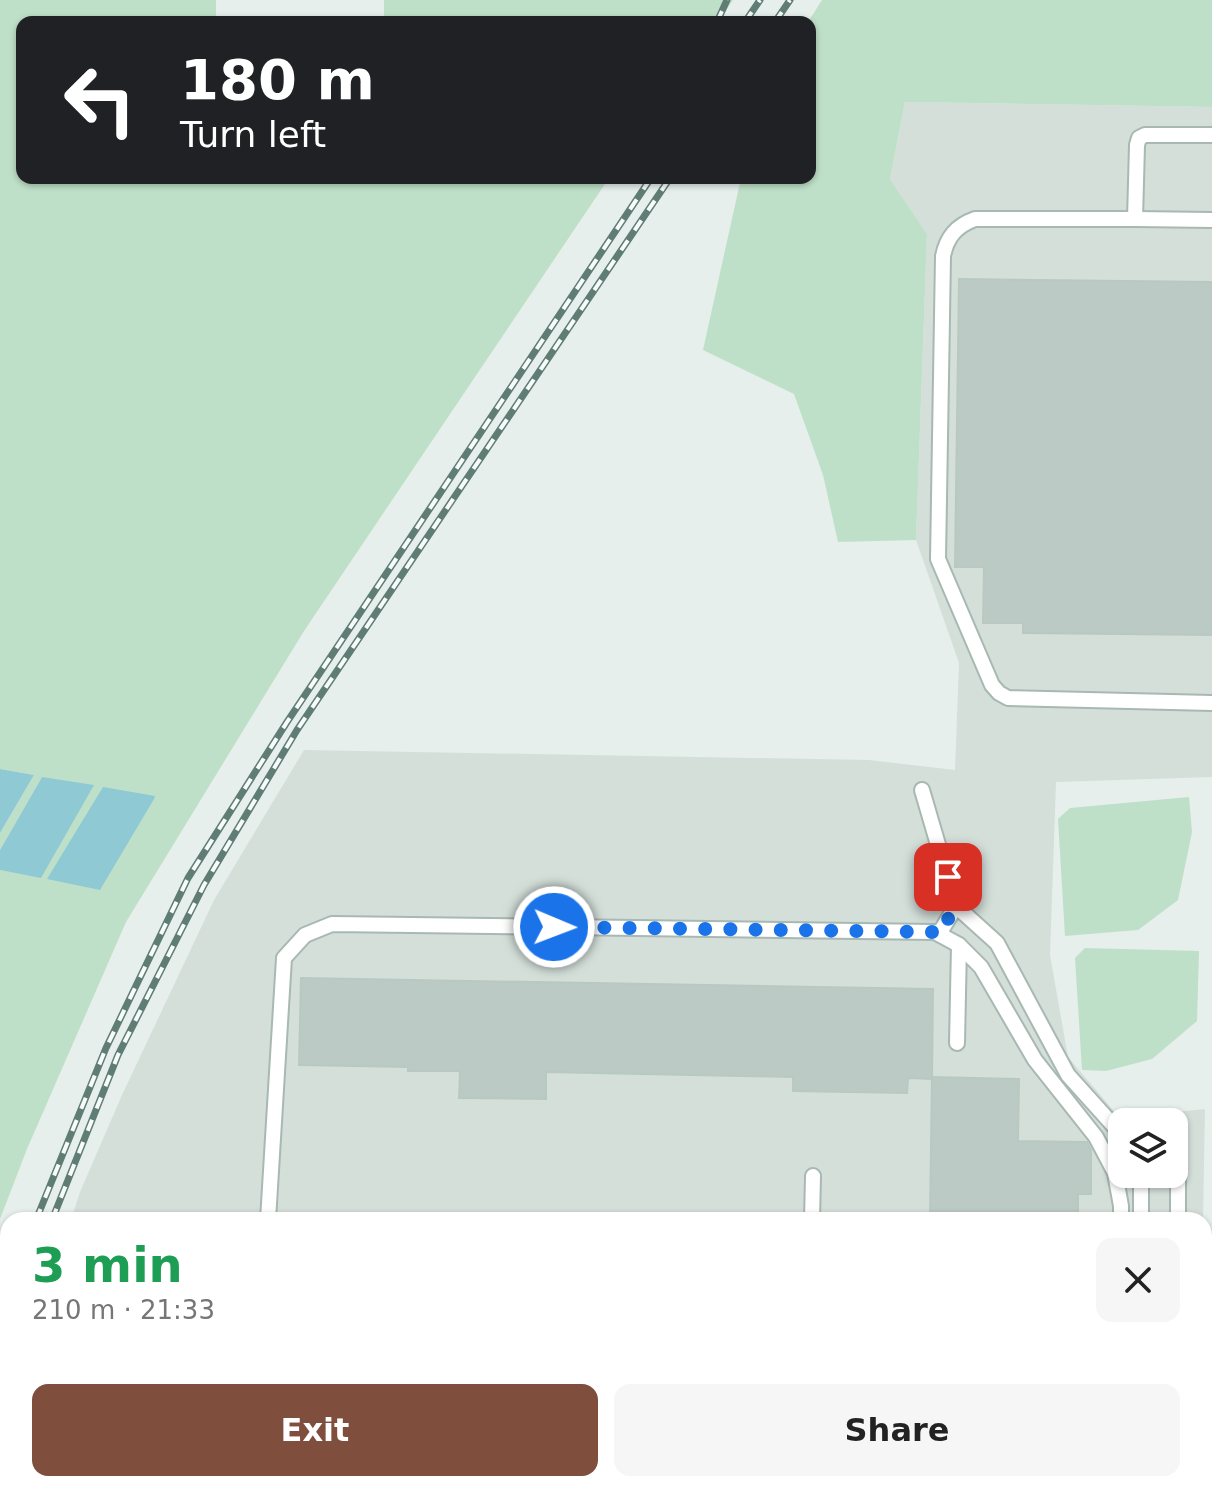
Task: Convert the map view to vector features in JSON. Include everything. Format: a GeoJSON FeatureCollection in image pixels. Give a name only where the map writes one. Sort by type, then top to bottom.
{"type":"FeatureCollection","features":[{"type":"Feature","properties":{"kind":"street"},"geometry":{"type":"LineString","coordinates":[[1135,219],[1139,138],[1145,135],[1212,135]]}},
{"type":"Feature","properties":{"kind":"street"},"geometry":{"type":"LineString","coordinates":[[1212,220],[975,219],[955,230],[946,243],[943,272],[938,559],[992,685],[1008,698],[1212,703]]}},
{"type":"Feature","properties":{"kind":"street"},"geometry":{"type":"LineString","coordinates":[[922,790],[956,906],[997,943],[1068,1075],[1108,1119]]}},
{"type":"Feature","properties":{"kind":"street"},"geometry":{"type":"LineString","coordinates":[[939,934],[956,906]]}},
{"type":"Feature","properties":{"kind":"street"},"geometry":{"type":"LineString","coordinates":[[268,1212],[284,958],[305,935],[332,924],[935,932],[959,945],[981,967],[1035,1060],[1096,1137],[1115,1173],[1121,1212]]}},
{"type":"Feature","properties":{"kind":"street"},"geometry":{"type":"LineString","coordinates":[[957,1043],[959,945]]}},
{"type":"Feature","properties":{"kind":"street"},"geometry":{"type":"LineString","coordinates":[[812,1212],[813,1176]]}},
{"type":"Feature","properties":{"kind":"street"},"geometry":{"type":"LineString","coordinates":[[1141,1188],[1141,1212]]}},
{"type":"Feature","properties":{"kind":"street"},"geometry":{"type":"LineString","coordinates":[[1178,1188],[1178,1212]]}},
{"type":"Feature","properties":{"kind":"shaded area"},"geometry":{"type":"Polygon","coordinates":[[[905,102],[1212,107],[1212,777],[1056,782],[1050,955],[1068,1057],[1111,1108],[1108,1108],[1108,1188],[1188,1188],[1188,1111],[1205,1109],[1203,1212],[74,1212],[122,1095],[214,900],[304,750],[869,760],[955,770],[959,663],[916,540],[927,234],[890,179],[905,102]]]}},
{"type":"Feature","properties":{"kind":"green space"},"geometry":{"type":"Polygon","coordinates":[[[0,0],[216,0],[216,16],[16,16],[16,184],[605,184],[304,631],[126,922],[3,1212],[0,1212],[0,870],[41,877],[42,777],[0,850],[0,833],[34,775],[0,769],[0,0]]]}},
{"type":"Feature","properties":{"kind":"green space"},"geometry":{"type":"Polygon","coordinates":[[[384,0],[733,0],[722,16],[384,16],[384,0]]]}},
{"type":"Feature","properties":{"kind":"green space"},"geometry":{"type":"Polygon","coordinates":[[[822,0],[1212,0],[1212,107],[905,102],[890,179],[927,234],[916,540],[838,542],[823,475],[794,394],[703,350],[740,184],[816,184],[816,16],[812,16],[822,0]]]}},
{"type":"Feature","properties":{"kind":"green space"},"geometry":{"type":"Polygon","coordinates":[[[1189,797],[1192,832],[1178,900],[1138,930],[1065,936],[1058,819],[1070,808],[1189,797]]]}},
{"type":"Feature","properties":{"kind":"green space"},"geometry":{"type":"Polygon","coordinates":[[[1085,948],[1199,951],[1197,1021],[1152,1059],[1106,1071],[1082,1070],[1075,958],[1085,948]]]}},
{"type":"Feature","properties":{"kind":"water"},"geometry":{"type":"Polygon","coordinates":[[[0,769],[34,775],[0,833],[0,769]]]}},
{"type":"Feature","properties":{"kind":"water"},"geometry":{"type":"Polygon","coordinates":[[[42,777],[94,785],[41,878],[0,870],[0,850],[42,777]]]}},
{"type":"Feature","properties":{"kind":"water"},"geometry":{"type":"Polygon","coordinates":[[[103,787],[155,796],[100,890],[47,879],[103,787]]]}},
{"type":"Feature","properties":{"kind":"building"},"geometry":{"type":"Polygon","coordinates":[[[959,279],[1212,282],[1212,635],[1023,633],[1023,623],[983,623],[984,567],[955,567],[959,279]]]}},
{"type":"Feature","properties":{"kind":"building"},"geometry":{"type":"Polygon","coordinates":[[[301,978],[933,989],[932,1079],[908,1078],[907,1093],[793,1091],[793,1077],[546,1072],[546,1099],[459,1098],[460,1071],[299,1065],[301,978]]]}},
{"type":"Feature","properties":{"kind":"building"},"geometry":{"type":"Polygon","coordinates":[[[932,1077],[1019,1079],[1018,1141],[1087,1142],[1091,1150],[1091,1194],[1078,1194],[1078,1212],[930,1212],[932,1077]]]}},
{"type":"Feature","properties":{"kind":"railway"},"geometry":{"type":"LineString","coordinates":[[720,16],[727,0]]}},
{"type":"Feature","properties":{"kind":"railway"},"geometry":{"type":"LineString","coordinates":[[749,16],[760,0]]}},
{"type":"Feature","properties":{"kind":"railway"},"geometry":{"type":"LineString","coordinates":[[779,16],[790,0]]}},
{"type":"Feature","properties":{"kind":"railway"},"geometry":{"type":"LineString","coordinates":[[39,1212],[106,1048],[188,878],[287,722],[647,184]]}},
{"type":"Feature","properties":{"kind":"railway"},"geometry":{"type":"LineString","coordinates":[[55,1212],[118,1055],[204,885],[297,730],[666,184]]}},
{"type":"Feature","properties":{"kind":"route"},"geometry":{"type":"LineString","coordinates":[[554,927],[939,934],[956,906],[948,877]]}}]}
